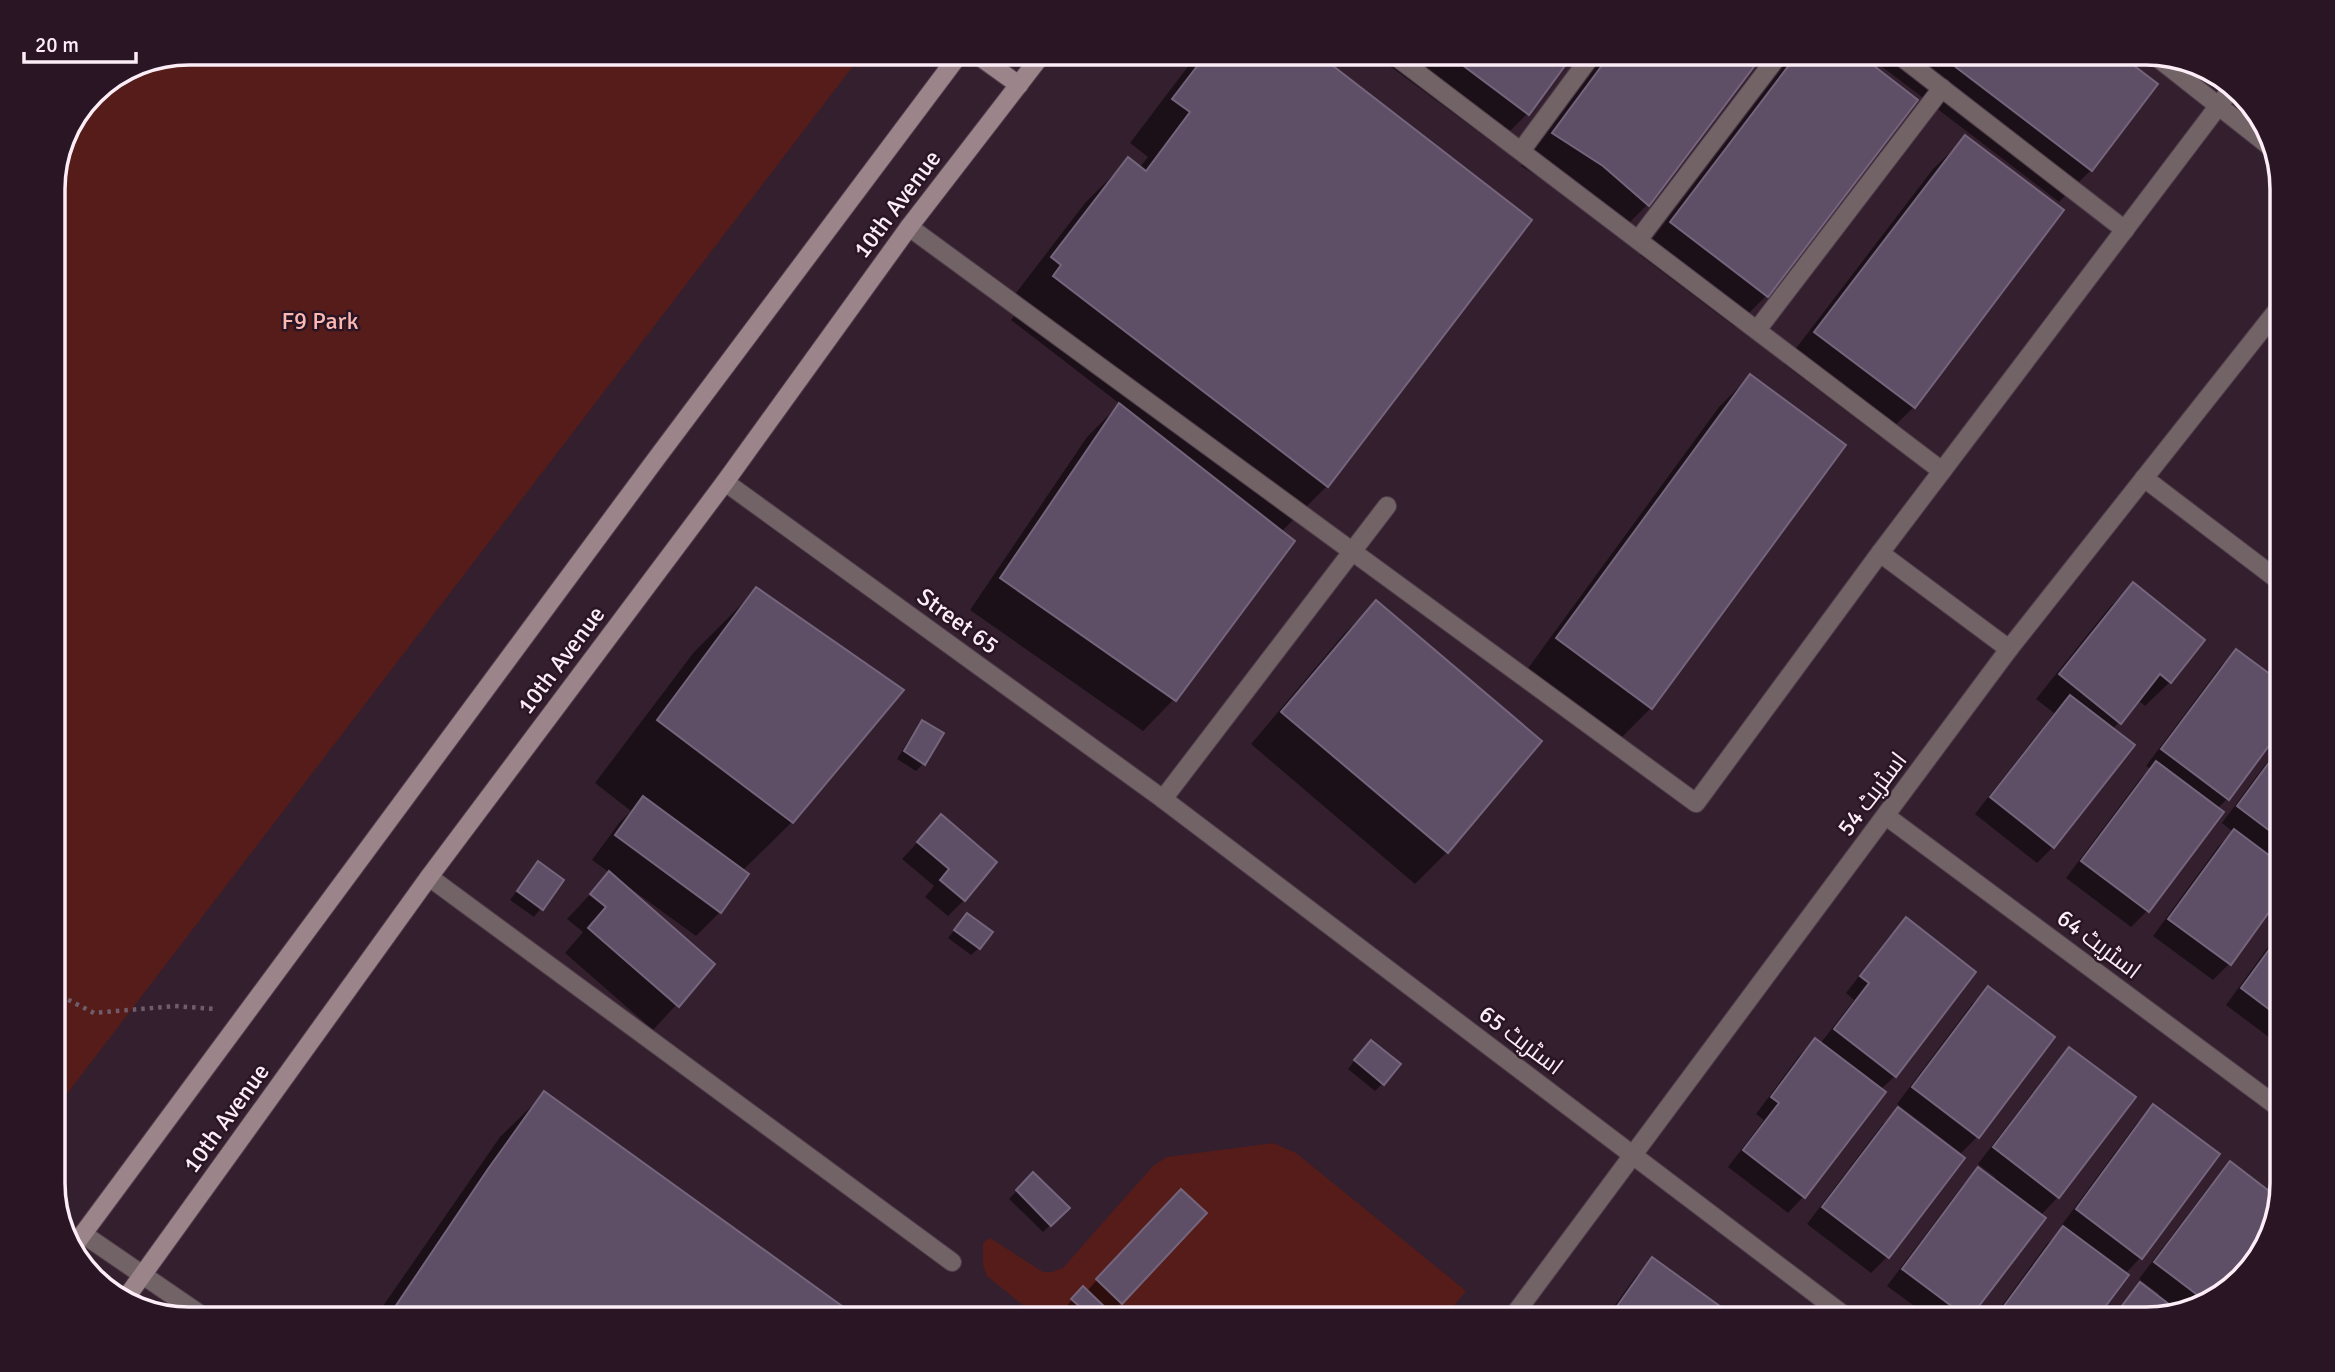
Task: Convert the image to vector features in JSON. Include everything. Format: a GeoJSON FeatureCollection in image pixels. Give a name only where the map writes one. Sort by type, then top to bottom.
{"type":"FeatureCollection","features":[{"type":"Feature","properties":{"kind":"main road","name":"10th Avenue"},"geometry":{"type":"LineString","coordinates":[[79,1240],[951,65]]}},
{"type":"Feature","properties":{"kind":"main road"},"geometry":{"type":"LineString","coordinates":[[991,65],[1019,85]]}},
{"type":"Feature","properties":{"kind":"main road","name":"10th Avenue"},"geometry":{"type":"LineString","coordinates":[[130,1292],[429,877],[725,482],[909,227],[1034,65]]}},
{"type":"Feature","properties":{"kind":"street"},"geometry":{"type":"LineString","coordinates":[[1407,65],[1942,471]]}},
{"type":"Feature","properties":{"kind":"street"},"geometry":{"type":"LineString","coordinates":[[1521,151],[1584,65]]}},
{"type":"Feature","properties":{"kind":"street"},"geometry":{"type":"LineString","coordinates":[[1638,240],[1771,65]]}},
{"type":"Feature","properties":{"kind":"street"},"geometry":{"type":"LineString","coordinates":[[1912,65],[2125,230]]}},
{"type":"Feature","properties":{"kind":"street"},"geometry":{"type":"LineString","coordinates":[[2170,68],[2258,137]]}},
{"type":"Feature","properties":{"kind":"street"},"geometry":{"type":"LineString","coordinates":[[1757,330],[1942,88]]}},
{"type":"Feature","properties":{"kind":"street"},"geometry":{"type":"LineString","coordinates":[[909,227],[1696,803],[1880,553],[2227,95]]}},
{"type":"Feature","properties":{"kind":"street","name":"اسٹریٹ 54"},"geometry":{"type":"LineString","coordinates":[[1521,1307],[2009,649],[2270,319]]}},
{"type":"Feature","properties":{"kind":"street"},"geometry":{"type":"LineString","coordinates":[[2144,478],[2270,574]]}},
{"type":"Feature","properties":{"kind":"street","name":"Street 65"},"geometry":{"type":"LineString","coordinates":[[725,482],[1163,799]]}},
{"type":"Feature","properties":{"kind":"street"},"geometry":{"type":"LineString","coordinates":[[1163,799],[1387,506]]}},
{"type":"Feature","properties":{"kind":"street"},"geometry":{"type":"LineString","coordinates":[[1880,553],[2009,649]]}},
{"type":"Feature","properties":{"kind":"street","name":"اسٹریٹ 65"},"geometry":{"type":"LineString","coordinates":[[1163,799],[1832,1307]]}},
{"type":"Feature","properties":{"kind":"street","name":"اسٹریٹ 64"},"geometry":{"type":"LineString","coordinates":[[1886,816],[2270,1100]]}},
{"type":"Feature","properties":{"kind":"street"},"geometry":{"type":"LineString","coordinates":[[429,877],[952,1262]]}},
{"type":"Feature","properties":{"kind":"street"},"geometry":{"type":"LineString","coordinates":[[83,1234],[188,1307]]}},
{"type":"Feature","properties":{"kind":"path"},"geometry":{"type":"LineString","coordinates":[[65,998],[94,1013],[175,1006],[248,1011]]}},
{"type":"Feature","properties":{"kind":"green space","name":"F9 Park"},"geometry":{"type":"Polygon","coordinates":[[[181,65],[854,65],[65,1096],[65,181],[71,149],[90,113],[120,86],[141,74],[181,65]]]}},
{"type":"Feature","properties":{"kind":"green space"},"geometry":{"type":"Polygon","coordinates":[[[1273,1143],[1296,1153],[1466,1291],[1453,1307],[1025,1307],[987,1276],[983,1265],[983,1243],[990,1238],[1043,1272],[1063,1268],[1153,1166],[1167,1157],[1273,1143]]]}},
{"type":"Feature","properties":{"kind":"building"},"geometry":{"type":"Polygon","coordinates":[[[1198,65],[1332,65],[1532,220],[1328,487],[1053,276],[1061,265],[1051,257],[1128,157],[1146,171],[1190,112],[1172,99],[1198,65]]]}},
{"type":"Feature","properties":{"kind":"building"},"geometry":{"type":"Polygon","coordinates":[[[1462,65],[1566,65],[1529,115],[1462,65]]]}},
{"type":"Feature","properties":{"kind":"building"},"geometry":{"type":"Polygon","coordinates":[[[1602,65],[1755,65],[1649,206],[1603,166],[1552,133],[1602,65]]]}},
{"type":"Feature","properties":{"kind":"building"},"geometry":{"type":"Polygon","coordinates":[[[1789,65],[1873,65],[1918,100],[1768,297],[1670,222],[1789,65]]]}},
{"type":"Feature","properties":{"kind":"building"},"geometry":{"type":"Polygon","coordinates":[[[1953,65],[2133,65],[2158,84],[2092,171],[1953,65]]]}},
{"type":"Feature","properties":{"kind":"building"},"geometry":{"type":"Polygon","coordinates":[[[1965,135],[2064,210],[1915,408],[1814,332],[1965,135]]]}},
{"type":"Feature","properties":{"kind":"building"},"geometry":{"type":"Polygon","coordinates":[[[1750,374],[1846,445],[1652,709],[1556,638],[1750,374]]]}},
{"type":"Feature","properties":{"kind":"building"},"geometry":{"type":"Polygon","coordinates":[[[1119,403],[1295,541],[1176,701],[1000,578],[1119,403]]]}},
{"type":"Feature","properties":{"kind":"building"},"geometry":{"type":"Polygon","coordinates":[[[2133,582],[2205,640],[2171,683],[2160,674],[2121,724],[2059,674],[2133,582]]]}},
{"type":"Feature","properties":{"kind":"building"},"geometry":{"type":"Polygon","coordinates":[[[756,587],[904,690],[793,823],[657,720],[756,587]]]}},
{"type":"Feature","properties":{"kind":"building"},"geometry":{"type":"Polygon","coordinates":[[[1376,600],[1542,741],[1448,853],[1281,712],[1376,600]]]}},
{"type":"Feature","properties":{"kind":"building"},"geometry":{"type":"Polygon","coordinates":[[[2236,649],[2270,674],[2270,744],[2229,800],[2161,749],[2236,649]]]}},
{"type":"Feature","properties":{"kind":"building"},"geometry":{"type":"Polygon","coordinates":[[[2070,695],[2135,745],[2054,848],[1990,797],[2070,695]]]}},
{"type":"Feature","properties":{"kind":"building"},"geometry":{"type":"Polygon","coordinates":[[[922,720],[944,733],[925,765],[904,751],[922,720]]]}},
{"type":"Feature","properties":{"kind":"building"},"geometry":{"type":"Polygon","coordinates":[[[2156,761],[2224,812],[2149,912],[2081,861],[2156,761]]]}},
{"type":"Feature","properties":{"kind":"building"},"geometry":{"type":"Polygon","coordinates":[[[2270,761],[2270,831],[2237,806],[2270,761]]]}},
{"type":"Feature","properties":{"kind":"building"},"geometry":{"type":"Polygon","coordinates":[[[643,796],[749,874],[721,913],[615,835],[643,796]]]}},
{"type":"Feature","properties":{"kind":"building"},"geometry":{"type":"Polygon","coordinates":[[[941,814],[997,862],[965,901],[940,880],[949,869],[917,842],[941,814]]]}},
{"type":"Feature","properties":{"kind":"building"},"geometry":{"type":"Polygon","coordinates":[[[2234,829],[2270,856],[2270,911],[2231,965],[2168,919],[2234,829]]]}},
{"type":"Feature","properties":{"kind":"building"},"geometry":{"type":"Polygon","coordinates":[[[538,861],[564,880],[543,910],[517,891],[538,861]]]}},
{"type":"Feature","properties":{"kind":"building"},"geometry":{"type":"Polygon","coordinates":[[[609,871],[715,964],[679,1007],[588,928],[606,907],[590,894],[609,871]]]}},
{"type":"Feature","properties":{"kind":"building"},"geometry":{"type":"Polygon","coordinates":[[[967,913],[993,932],[980,949],[954,930],[967,913]]]}},
{"type":"Feature","properties":{"kind":"building"},"geometry":{"type":"Polygon","coordinates":[[[1906,917],[1976,972],[1896,1077],[1834,1029],[1869,983],[1860,976],[1906,917]]]}},
{"type":"Feature","properties":{"kind":"building"},"geometry":{"type":"Polygon","coordinates":[[[2270,948],[2270,1010],[2241,988],[2270,948]]]}},
{"type":"Feature","properties":{"kind":"building"},"geometry":{"type":"Polygon","coordinates":[[[1988,986],[2055,1037],[1979,1138],[1912,1087],[1988,986]]]}},
{"type":"Feature","properties":{"kind":"building"},"geometry":{"type":"Polygon","coordinates":[[[1815,1038],[1886,1092],[1805,1198],[1743,1150],[1779,1103],[1771,1097],[1815,1038]]]}},
{"type":"Feature","properties":{"kind":"building"},"geometry":{"type":"Polygon","coordinates":[[[1371,1040],[1401,1064],[1384,1085],[1354,1060],[1371,1040]]]}},
{"type":"Feature","properties":{"kind":"building"},"geometry":{"type":"Polygon","coordinates":[[[2069,1047],[2136,1097],[2059,1198],[1993,1147],[2069,1047]]]}},
{"type":"Feature","properties":{"kind":"building"},"geometry":{"type":"Polygon","coordinates":[[[544,1091],[843,1307],[395,1307],[544,1091]]]}},
{"type":"Feature","properties":{"kind":"building"},"geometry":{"type":"Polygon","coordinates":[[[2153,1104],[2220,1154],[2142,1259],[2076,1209],[2153,1104]]]}},
{"type":"Feature","properties":{"kind":"building"},"geometry":{"type":"Polygon","coordinates":[[[1898,1107],[1965,1158],[1889,1258],[1822,1207],[1898,1107]]]}},
{"type":"Feature","properties":{"kind":"building"},"geometry":{"type":"Polygon","coordinates":[[[2230,1161],[2269,1191],[2266,1215],[2254,1245],[2234,1271],[2208,1291],[2198,1296],[2154,1262],[2230,1161]]]}},
{"type":"Feature","properties":{"kind":"building"},"geometry":{"type":"Polygon","coordinates":[[[1978,1167],[2046,1218],[1978,1307],[1953,1307],[1902,1269],[1978,1167]]]}},
{"type":"Feature","properties":{"kind":"building"},"geometry":{"type":"Polygon","coordinates":[[[1033,1172],[1070,1208],[1051,1226],[1016,1190],[1033,1172]]]}},
{"type":"Feature","properties":{"kind":"building"},"geometry":{"type":"Polygon","coordinates":[[[1181,1189],[1207,1213],[1122,1304],[1096,1279],[1181,1189]]]}},
{"type":"Feature","properties":{"kind":"building"},"geometry":{"type":"Polygon","coordinates":[[[2063,1226],[2129,1275],[2105,1307],[2004,1306],[2063,1226]]]}},
{"type":"Feature","properties":{"kind":"building"},"geometry":{"type":"Polygon","coordinates":[[[1652,1257],[1721,1307],[1617,1307],[1652,1257]]]}},
{"type":"Feature","properties":{"kind":"building"},"geometry":{"type":"Polygon","coordinates":[[[2140,1282],[2170,1305],[2146,1307],[2121,1307],[2140,1282]]]}},
{"type":"Feature","properties":{"kind":"building"},"geometry":{"type":"Polygon","coordinates":[[[1083,1286],[1105,1307],[1080,1307],[1071,1299],[1083,1286]]]}}]}
